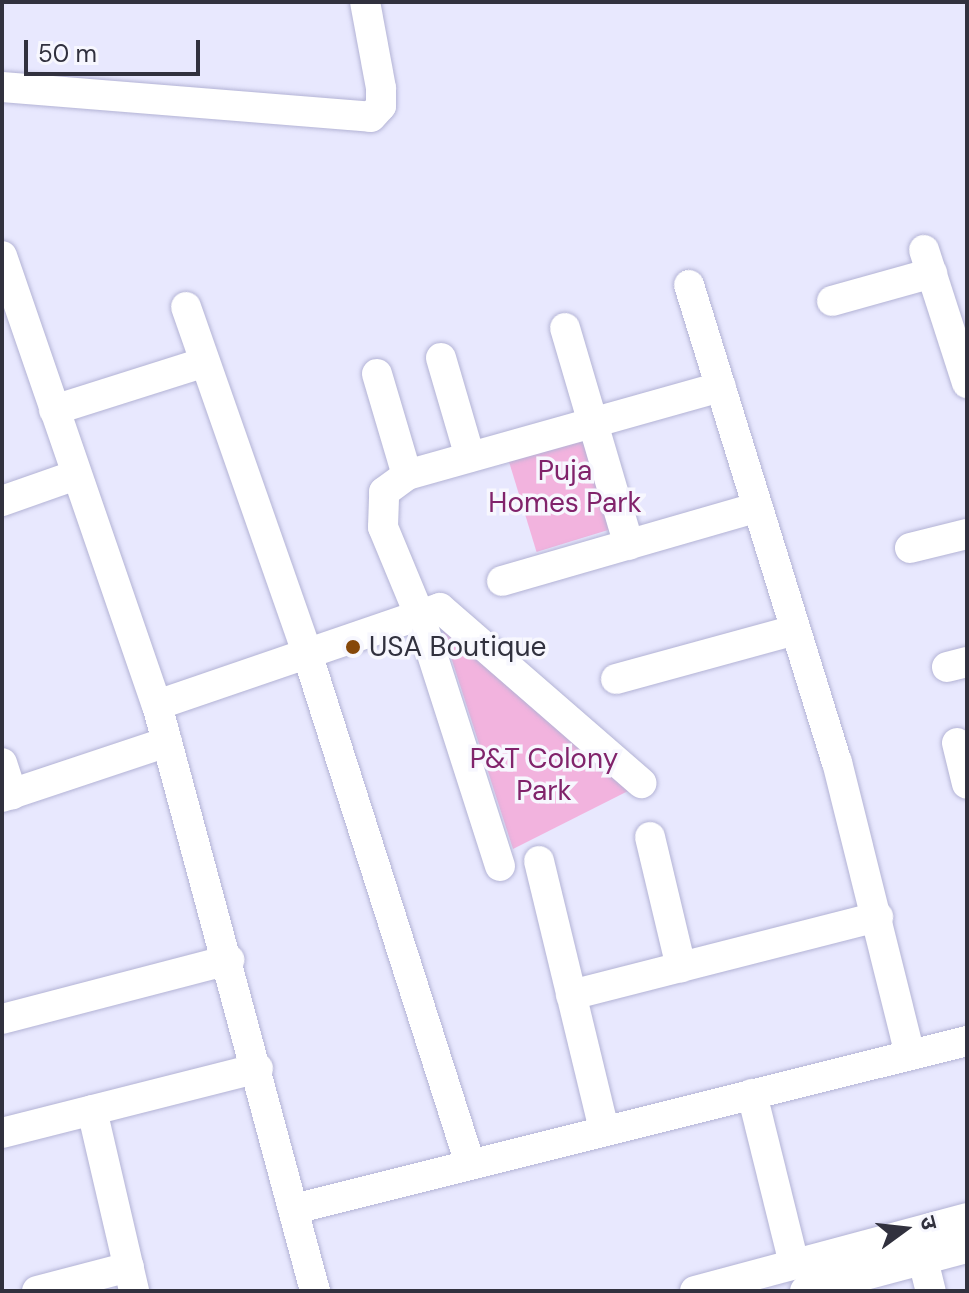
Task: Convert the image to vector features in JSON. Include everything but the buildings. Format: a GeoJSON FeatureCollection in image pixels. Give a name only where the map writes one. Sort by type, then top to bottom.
{"type":"FeatureCollection","features":[{"type":"Feature","properties":{"kind":"street"},"geometry":{"type":"LineString","coordinates":[[2,87],[371,117],[381,106],[381,88],[365,2]]}},
{"type":"Feature","properties":{"kind":"street"},"geometry":{"type":"LineString","coordinates":[[2,256],[157,705],[229,960],[315,1291]]}},
{"type":"Feature","properties":{"kind":"street"},"geometry":{"type":"LineString","coordinates":[[832,301],[928,262],[967,383]]}},
{"type":"Feature","properties":{"kind":"street"},"geometry":{"type":"LineString","coordinates":[[689,285],[834,753],[878,917],[910,1055]]}},
{"type":"Feature","properties":{"kind":"street"},"geometry":{"type":"LineString","coordinates":[[186,307],[306,650],[470,1164]]}},
{"type":"Feature","properties":{"kind":"street"},"geometry":{"type":"LineString","coordinates":[[565,328],[629,545]]}},
{"type":"Feature","properties":{"kind":"street"},"geometry":{"type":"LineString","coordinates":[[441,358],[470,457]]}},
{"type":"Feature","properties":{"kind":"street"},"geometry":{"type":"LineString","coordinates":[[54,410],[205,362]]}},
{"type":"Feature","properties":{"kind":"street"},"geometry":{"type":"LineString","coordinates":[[377,374],[407,475]]}},
{"type":"Feature","properties":{"kind":"street"},"geometry":{"type":"LineString","coordinates":[[500,866],[419,614],[383,527],[380,506],[384,492],[407,475],[721,387]]}},
{"type":"Feature","properties":{"kind":"street"},"geometry":{"type":"LineString","coordinates":[[2,501],[76,475]]}},
{"type":"Feature","properties":{"kind":"street"},"geometry":{"type":"LineString","coordinates":[[502,581],[758,507]]}},
{"type":"Feature","properties":{"kind":"street"},"geometry":{"type":"LineString","coordinates":[[910,548],[967,534]]}},
{"type":"Feature","properties":{"kind":"street"},"geometry":{"type":"LineString","coordinates":[[157,705],[306,650],[440,608],[454,615],[641,783]]}},
{"type":"Feature","properties":{"kind":"street"},"geometry":{"type":"LineString","coordinates":[[616,679],[795,630]]}},
{"type":"Feature","properties":{"kind":"street"},"geometry":{"type":"LineString","coordinates":[[2,763],[7,796],[167,742]]}},
{"type":"Feature","properties":{"kind":"street"},"geometry":{"type":"LineString","coordinates":[[957,743],[967,784]]}},
{"type":"Feature","properties":{"kind":"street"},"geometry":{"type":"LineString","coordinates":[[650,837],[681,967]]}},
{"type":"Feature","properties":{"kind":"street"},"geometry":{"type":"LineString","coordinates":[[539,861],[604,1129]]}},
{"type":"Feature","properties":{"kind":"street"},"geometry":{"type":"LineString","coordinates":[[571,995],[878,917]]}},
{"type":"Feature","properties":{"kind":"street"},"geometry":{"type":"LineString","coordinates":[[2,1019],[229,960]]}},
{"type":"Feature","properties":{"kind":"street"},"geometry":{"type":"LineString","coordinates":[[294,1209],[604,1129],[967,1041]]}},
{"type":"Feature","properties":{"kind":"street"},"geometry":{"type":"LineString","coordinates":[[2,1133],[258,1068]]}},
{"type":"Feature","properties":{"kind":"street"},"geometry":{"type":"LineString","coordinates":[[752,1094],[799,1278]]}},
{"type":"Feature","properties":{"kind":"street"},"geometry":{"type":"LineString","coordinates":[[37,1291],[131,1279],[92,1110]]}},
{"type":"Feature","properties":{"kind":"street"},"geometry":{"type":"LineString","coordinates":[[799,1278],[967,1218]]}},
{"type":"Feature","properties":{"kind":"street"},"geometry":{"type":"LineString","coordinates":[[695,1291],[923,1260],[967,1248]]}},
{"type":"Feature","properties":{"kind":"street"},"geometry":{"type":"LineString","coordinates":[[923,1260],[931,1291]]}},
{"type":"Feature","properties":{"kind":"green space","name":"Puja Homes Park"},"geometry":{"type":"Polygon","coordinates":[[[592,422],[624,525],[537,552],[505,449],[592,422]]]}},
{"type":"Feature","properties":{"kind":"green space","name":"P&T Colony Park"},"geometry":{"type":"Polygon","coordinates":[[[438,617],[636,787],[513,849],[438,617]]]}},
{"type":"Feature","properties":{"kind":"place","name":"USA Boutique"},"geometry":{"type":"Point","coordinates":[353,647]}}]}
